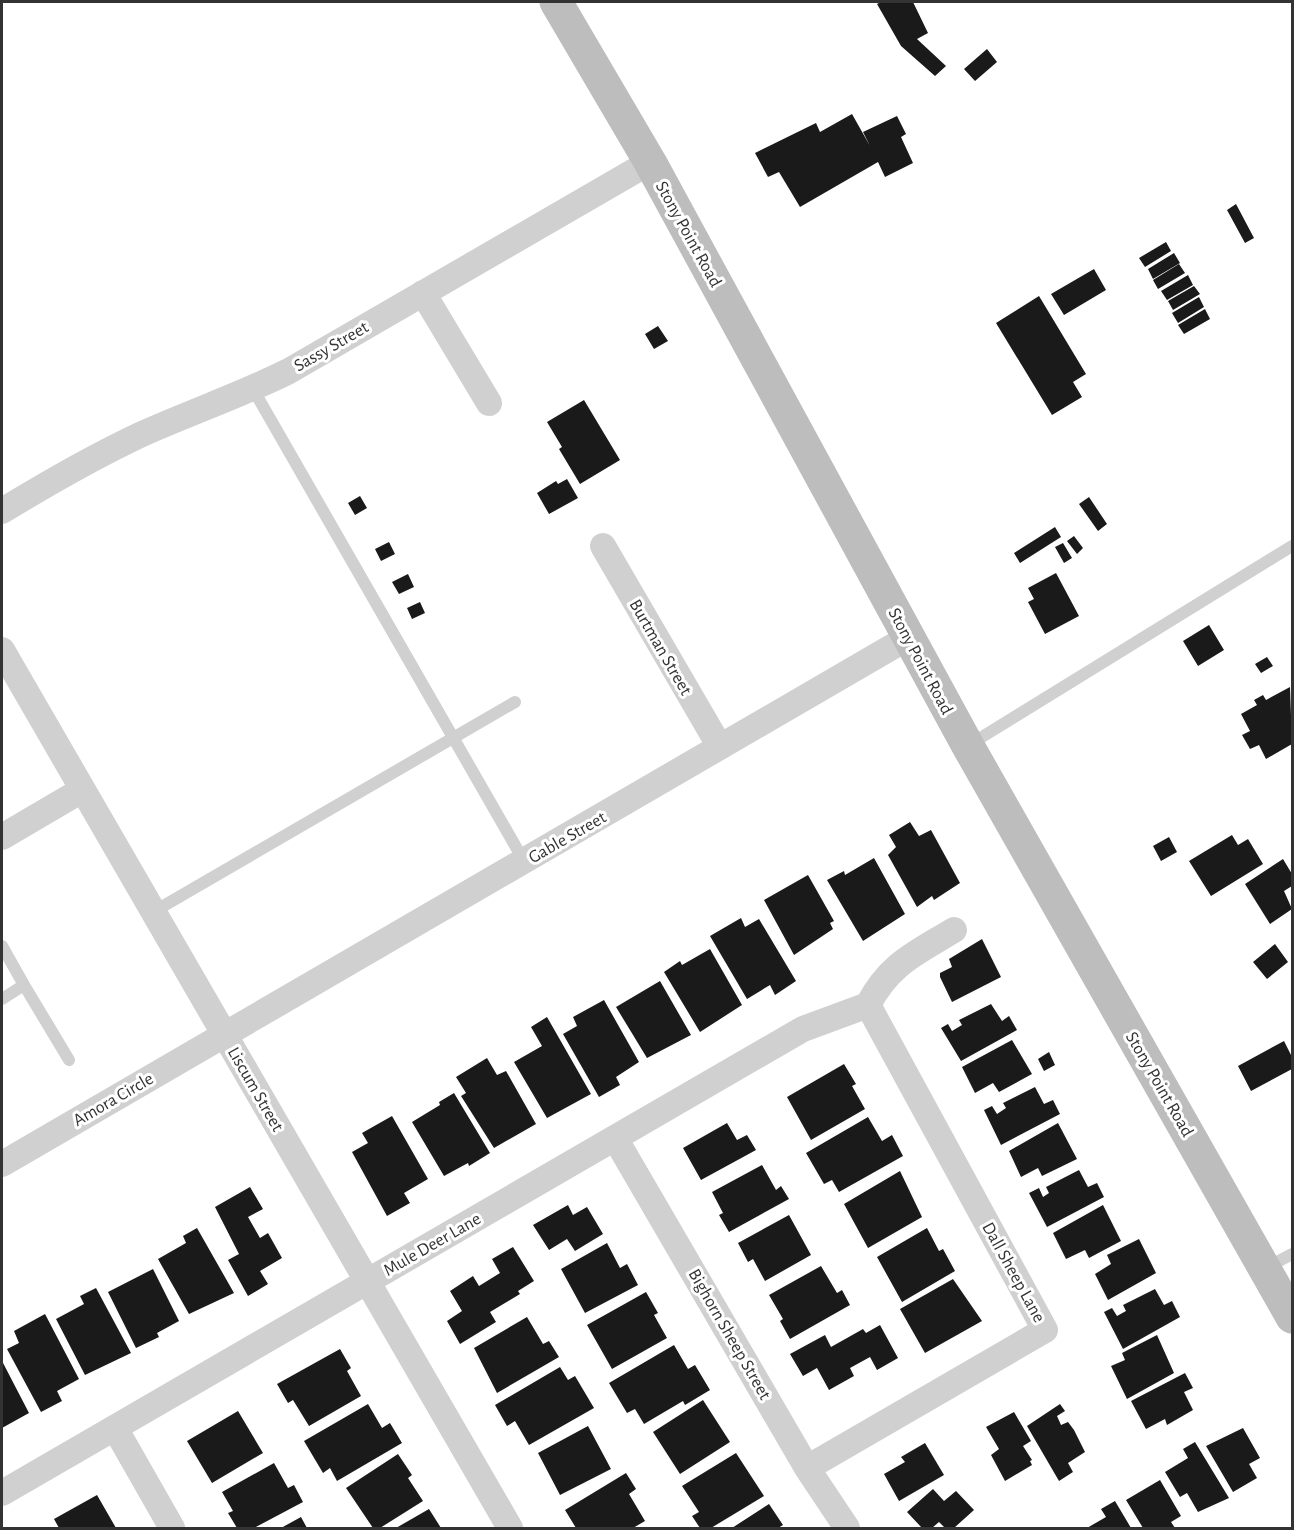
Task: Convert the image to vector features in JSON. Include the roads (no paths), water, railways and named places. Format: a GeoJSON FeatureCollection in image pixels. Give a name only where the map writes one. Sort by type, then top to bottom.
{"type":"FeatureCollection","features":[{"type":"Feature","properties":{"kind":"main road","name":"Stony Point Road"},"geometry":{"type":"LineString","coordinates":[[556,2],[650,162],[968,746],[1279,1262],[1293,1317]]}},
{"type":"Feature","properties":{"kind":"street","name":"Sassy Street"},"geometry":{"type":"LineString","coordinates":[[2,511],[75,467],[143,434],[253,389],[650,162]]}},
{"type":"Feature","properties":{"kind":"street"},"geometry":{"type":"LineString","coordinates":[[423,293],[489,403]]}},
{"type":"Feature","properties":{"kind":"street","name":"Burtman Street"},"geometry":{"type":"LineString","coordinates":[[603,546],[720,747]]}},
{"type":"Feature","properties":{"kind":"street","name":"Gable Street"},"geometry":{"type":"LineString","coordinates":[[224,1035],[909,637]]}},
{"type":"Feature","properties":{"kind":"street","name":"Liscum Street"},"geometry":{"type":"LineString","coordinates":[[2,650],[510,1528]]}},
{"type":"Feature","properties":{"kind":"street"},"geometry":{"type":"LineString","coordinates":[[2,837],[82,790]]}},
{"type":"Feature","properties":{"kind":"street"},"geometry":{"type":"LineString","coordinates":[[868,1005],[879,983],[894,969],[954,930]]}},
{"type":"Feature","properties":{"kind":"street","name":"Mule Deer Lane"},"geometry":{"type":"LineString","coordinates":[[2,1493],[803,1029],[868,1005]]}},
{"type":"Feature","properties":{"kind":"street","name":"Dall Sheep Lane"},"geometry":{"type":"LineString","coordinates":[[807,1468],[1045,1330],[868,1005]]}},
{"type":"Feature","properties":{"kind":"street","name":"Amora Circle"},"geometry":{"type":"LineString","coordinates":[[2,1164],[224,1035]]}},
{"type":"Feature","properties":{"kind":"street","name":"Bighorn Sheep Street"},"geometry":{"type":"LineString","coordinates":[[615,1138],[807,1468],[848,1528]]}},
{"type":"Feature","properties":{"kind":"street"},"geometry":{"type":"LineString","coordinates":[[115,1428],[172,1528]]}},
{"type":"Feature","properties":{"kind":"lane"},"geometry":{"type":"LineString","coordinates":[[253,389],[524,861]]}},
{"type":"Feature","properties":{"kind":"lane"},"geometry":{"type":"LineString","coordinates":[[968,746],[1293,546]]}},
{"type":"Feature","properties":{"kind":"lane"},"geometry":{"type":"LineString","coordinates":[[153,912],[515,702]]}},
{"type":"Feature","properties":{"kind":"lane"},"geometry":{"type":"LineString","coordinates":[[2,946],[69,1060]]}},
{"type":"Feature","properties":{"kind":"lane"},"geometry":{"type":"LineString","coordinates":[[2,999],[24,985]]}}]}
